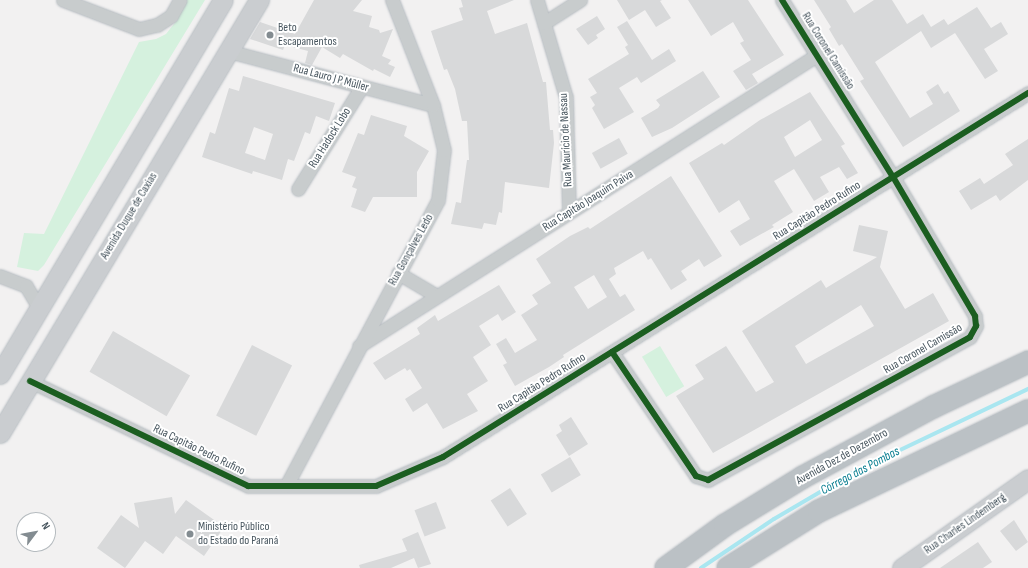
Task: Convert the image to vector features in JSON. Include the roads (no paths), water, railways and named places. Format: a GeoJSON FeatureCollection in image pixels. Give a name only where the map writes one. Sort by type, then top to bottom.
{"type":"FeatureCollection","features":[{"type":"Feature","properties":{"kind":"highway","name":"Avenida Dez de Dezembro"},"geometry":{"type":"LineString","coordinates":[[666,568],[725,525],[803,477],[932,407],[1028,362]]}},
{"type":"Feature","properties":{"kind":"highway"},"geometry":{"type":"LineString","coordinates":[[728,568],[819,511],[1028,411]]}},
{"type":"Feature","properties":{"kind":"main road"},"geometry":{"type":"LineString","coordinates":[[0,374],[223,0]]}},
{"type":"Feature","properties":{"kind":"main road","name":"Avenida Duque de Caxias"},"geometry":{"type":"LineString","coordinates":[[1,431],[259,0]]}},
{"type":"Feature","properties":{"kind":"main road","name":"Rua Charles Lindemberg"},"geometry":{"type":"LineString","coordinates":[[902,568],[1028,479]]}},
{"type":"Feature","properties":{"kind":"street"},"geometry":{"type":"LineString","coordinates":[[63,0],[139,29],[157,25],[171,16],[180,0]]}},
{"type":"Feature","properties":{"kind":"street","name":"Rua Gonçalves Ledo"},"geometry":{"type":"LineString","coordinates":[[286,486],[358,346],[438,200],[444,150],[433,105],[392,0]]}},
{"type":"Feature","properties":{"kind":"street","name":"Rua Maurício de Nassau"},"geometry":{"type":"LineString","coordinates":[[537,0],[566,97],[569,212]]}},
{"type":"Feature","properties":{"kind":"street"},"geometry":{"type":"LineString","coordinates":[[544,23],[580,0]]}},
{"type":"Feature","properties":{"kind":"street","name":"Rua Coronel Camissão"},"geometry":{"type":"LineString","coordinates":[[612,352],[696,476],[708,480],[970,337],[976,326],[975,316],[893,177],[782,0]]}},
{"type":"Feature","properties":{"kind":"street","name":"Rua Lauro J P Müller"},"geometry":{"type":"LineString","coordinates":[[228,51],[433,105]]}},
{"type":"Feature","properties":{"kind":"street","name":"Rua Capitão Joaquim Paiva"},"geometry":{"type":"LineString","coordinates":[[358,346],[817,55]]}},
{"type":"Feature","properties":{"kind":"street","name":"Rua Hadock Lobo"},"geometry":{"type":"LineString","coordinates":[[298,189],[362,86]]}},
{"type":"Feature","properties":{"kind":"street","name":"Rua Capitão Pedro Rufino"},"geometry":{"type":"LineString","coordinates":[[30,381],[248,486],[376,486],[443,457],[1028,93]]}},
{"type":"Feature","properties":{"kind":"street"},"geometry":{"type":"LineString","coordinates":[[398,273],[437,296]]}},
{"type":"Feature","properties":{"kind":"street"},"geometry":{"type":"LineString","coordinates":[[0,276],[26,286],[39,308]]}},
{"type":"Feature","properties":{"kind":"waterway","name":"Córrego das Pombas"},"geometry":{"type":"LineString","coordinates":[[701,568],[774,519],[854,472],[1028,389]]}},
{"type":"Feature","properties":{"kind":"place","name":"Beto Escapamentos"},"geometry":{"type":"Point","coordinates":[270,35]}},
{"type":"Feature","properties":{"kind":"place","name":"Ministério Público do Estado do Paraná"},"geometry":{"type":"Point","coordinates":[190,534]}}]}
